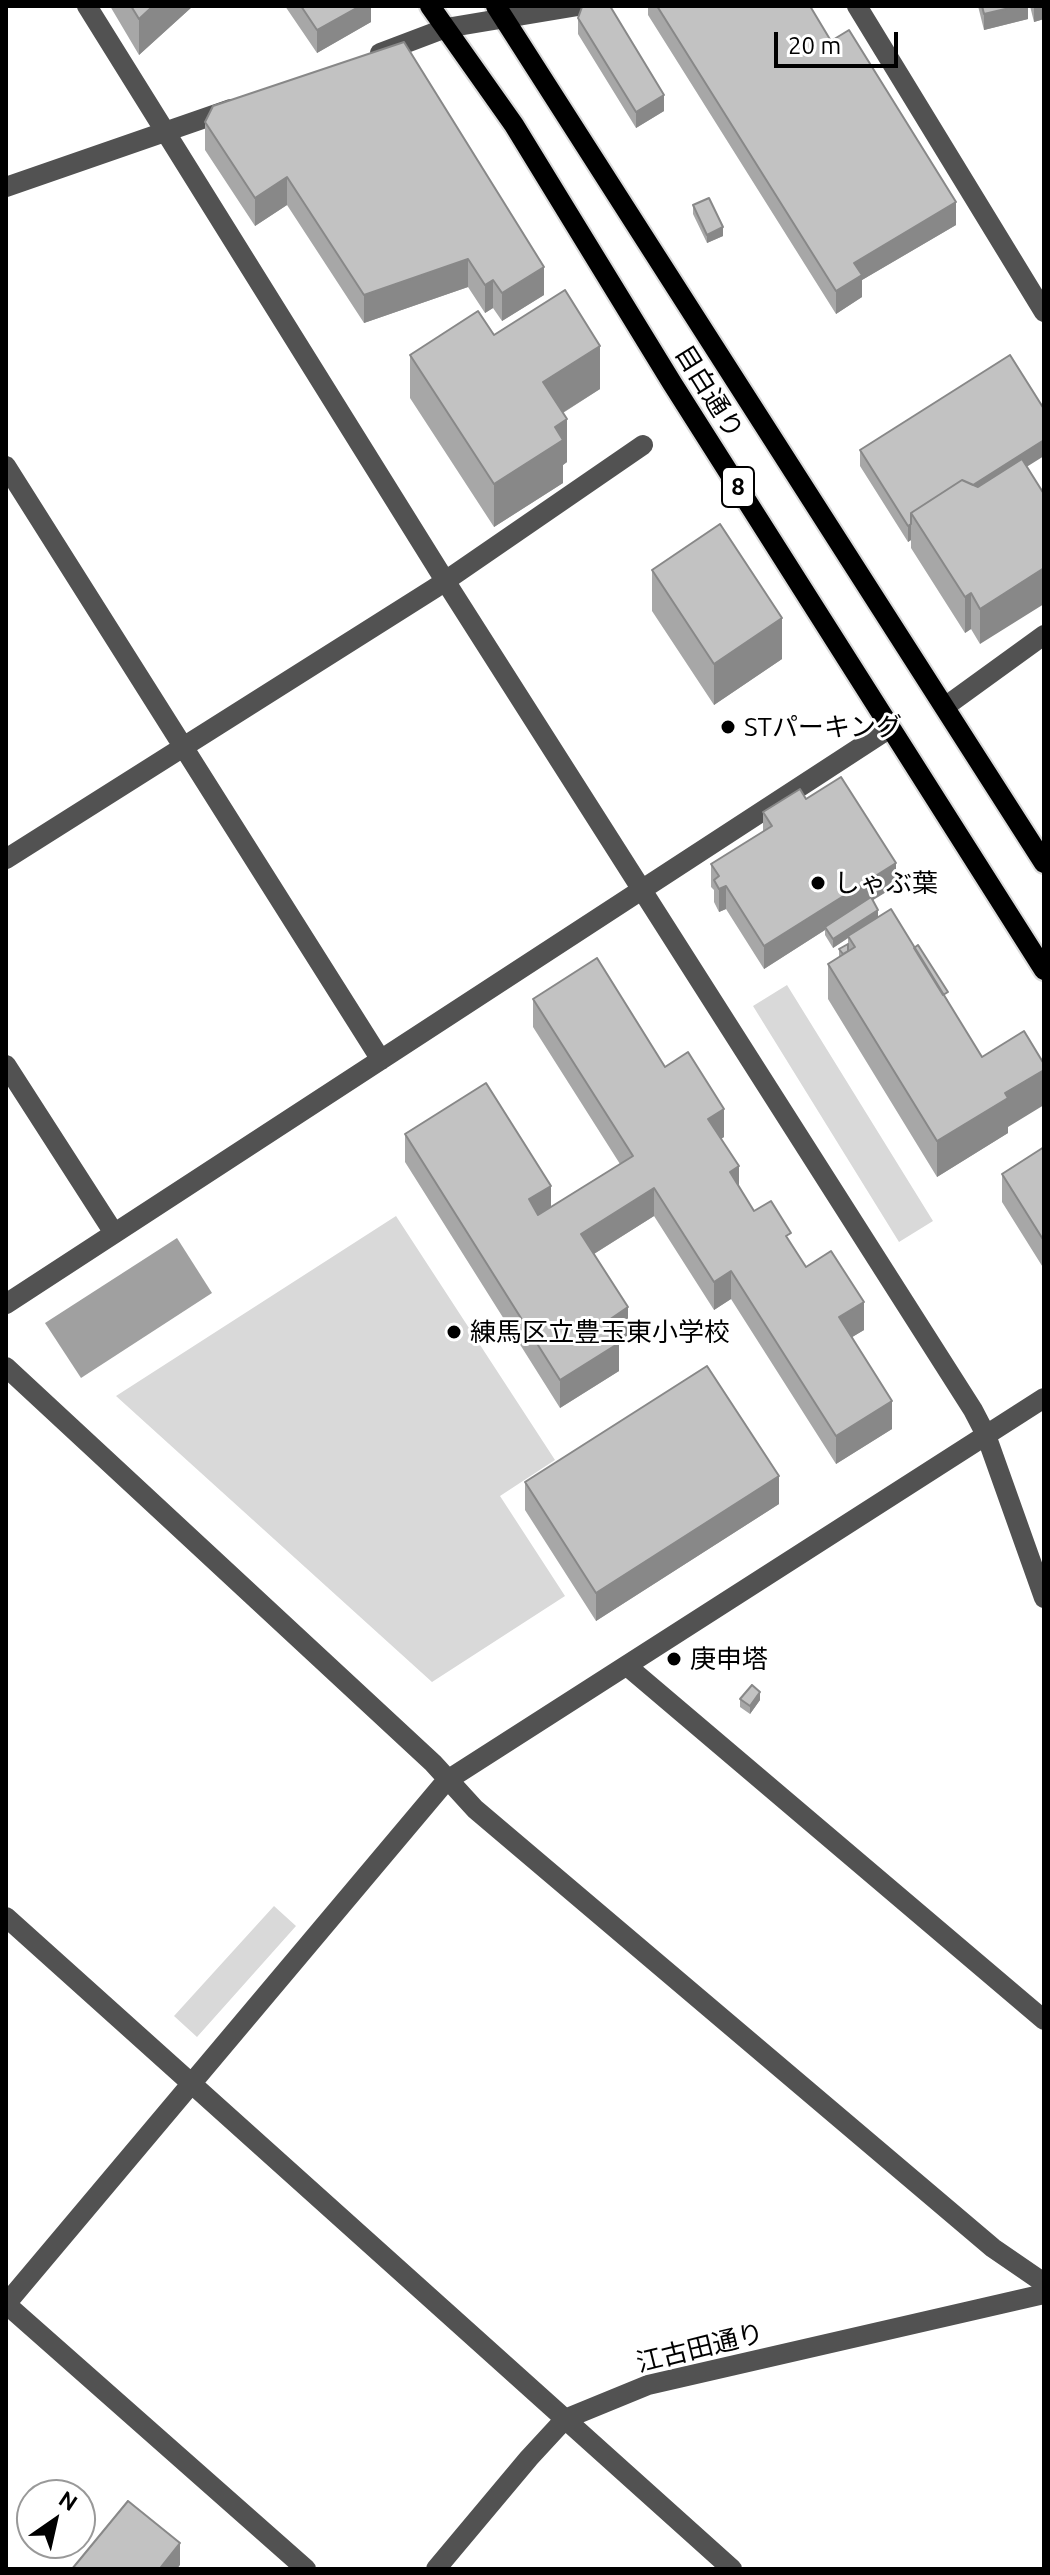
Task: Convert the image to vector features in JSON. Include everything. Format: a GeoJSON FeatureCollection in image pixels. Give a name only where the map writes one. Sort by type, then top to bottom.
{"type":"FeatureCollection","features":[{"type":"Feature","properties":{"kind":"main road","name":"目白通り"},"geometry":{"type":"LineString","coordinates":[[430,6],[514,125],[1044,970]]}},
{"type":"Feature","properties":{"kind":"main road","name":"目白通り"},"geometry":{"type":"LineString","coordinates":[[501,13],[1044,863]]}},
{"type":"Feature","properties":{"kind":"street"},"geometry":{"type":"LineString","coordinates":[[87,6],[444,579],[986,1435],[1044,1598]]}},
{"type":"Feature","properties":{"kind":"street"},"geometry":{"type":"LineString","coordinates":[[365,59],[446,28],[501,13],[578,6]]}},
{"type":"Feature","properties":{"kind":"street"},"geometry":{"type":"LineString","coordinates":[[857,6],[1044,312]]}},
{"type":"Feature","properties":{"kind":"street"},"geometry":{"type":"LineString","coordinates":[[6,187],[251,101]]}},
{"type":"Feature","properties":{"kind":"street"},"geometry":{"type":"LineString","coordinates":[[6,859],[184,749],[643,445]]}},
{"type":"Feature","properties":{"kind":"street"},"geometry":{"type":"LineString","coordinates":[[6,466],[381,1060]]}},
{"type":"Feature","properties":{"kind":"street"},"geometry":{"type":"LineString","coordinates":[[946,706],[1044,635]]}},
{"type":"Feature","properties":{"kind":"street"},"geometry":{"type":"LineString","coordinates":[[6,1304],[890,728]]}},
{"type":"Feature","properties":{"kind":"street"},"geometry":{"type":"LineString","coordinates":[[6,1065],[114,1233]]}},
{"type":"Feature","properties":{"kind":"street"},"geometry":{"type":"LineString","coordinates":[[6,1367],[433,1763],[446,1781],[475,1809],[993,2248],[1044,2283]]}},
{"type":"Feature","properties":{"kind":"street"},"geometry":{"type":"LineString","coordinates":[[306,2569],[6,2304],[446,1781],[1044,1398]]}},
{"type":"Feature","properties":{"kind":"street"},"geometry":{"type":"LineString","coordinates":[[627,1666],[1044,2020]]}},
{"type":"Feature","properties":{"kind":"street"},"geometry":{"type":"LineString","coordinates":[[6,1917],[732,2569]]}},
{"type":"Feature","properties":{"kind":"street","name":"江古田通り"},"geometry":{"type":"LineString","coordinates":[[436,2569],[565,2419],[648,2385],[1044,2294]]}},
{"type":"Feature","properties":{"kind":"shaded area"},"geometry":{"type":"Polygon","coordinates":[[[787,985],[933,1221],[899,1242],[753,1006],[787,985]]]}},
{"type":"Feature","properties":{"kind":"shaded area"},"geometry":{"type":"Polygon","coordinates":[[[396,1216],[555,1460],[500,1496],[565,1596],[432,1682],[116,1396],[396,1216]]]}},
{"type":"Feature","properties":{"kind":"shaded area"},"geometry":{"type":"Polygon","coordinates":[[[177,1238],[212,1293],[81,1378],[45,1323],[177,1238]]]}},
{"type":"Feature","properties":{"kind":"shaded area"},"geometry":{"type":"Polygon","coordinates":[[[274,1906],[296,1926],[197,2037],[174,2016],[274,1906]]]}},
{"type":"Feature","properties":{"kind":"building"},"geometry":{"type":"Polygon","coordinates":[[[131,6],[153,6],[139,19],[131,6]]]}},
{"type":"Feature","properties":{"kind":"building"},"geometry":{"type":"Polygon","coordinates":[[[301,6],[360,6],[317,30],[301,6]]]}},
{"type":"Feature","properties":{"kind":"building"},"geometry":{"type":"Polygon","coordinates":[[[610,6],[664,95],[636,112],[578,18],[582,7],[610,6]]]}},
{"type":"Feature","properties":{"kind":"building"},"geometry":{"type":"Polygon","coordinates":[[[657,6],[810,6],[831,41],[849,30],[956,202],[854,263],[862,275],[836,291],[657,6]]]}},
{"type":"Feature","properties":{"kind":"building"},"geometry":{"type":"Polygon","coordinates":[[[982,6],[1018,6],[984,14],[982,6]]]}},
{"type":"Feature","properties":{"kind":"building"},"geometry":{"type":"Polygon","coordinates":[[[404,42],[544,267],[502,293],[493,280],[485,285],[468,259],[364,295],[287,177],[255,198],[205,122],[213,106],[404,42]]]}},
{"type":"Feature","properties":{"kind":"building"},"geometry":{"type":"Polygon","coordinates":[[[709,198],[723,227],[707,235],[693,205],[709,198]]]}},
{"type":"Feature","properties":{"kind":"building"},"geometry":{"type":"Polygon","coordinates":[[[565,290],[600,346],[543,382],[567,419],[555,427],[563,440],[494,484],[410,355],[478,311],[494,335],[565,290]]]}},
{"type":"Feature","properties":{"kind":"building"},"geometry":{"type":"Polygon","coordinates":[[[1010,355],[1044,409],[1044,440],[973,485],[962,480],[911,513],[911,524],[908,526],[860,450],[1010,355]]]}},
{"type":"Feature","properties":{"kind":"building"},"geometry":{"type":"Polygon","coordinates":[[[1022,459],[1044,494],[1044,568],[980,609],[971,593],[965,597],[911,513],[962,480],[978,487],[1022,459]]]}},
{"type":"Feature","properties":{"kind":"building"},"geometry":{"type":"Polygon","coordinates":[[[720,524],[782,618],[714,664],[652,570],[720,524]]]}},
{"type":"Feature","properties":{"kind":"building"},"geometry":{"type":"Polygon","coordinates":[[[841,777],[896,863],[764,946],[726,886],[719,889],[714,880],[719,876],[711,864],[772,826],[763,812],[800,789],[806,799],[841,777]]]}},
{"type":"Feature","properties":{"kind":"building"},"geometry":{"type":"Polygon","coordinates":[[[871,897],[878,910],[833,939],[825,927],[871,897]]]}},
{"type":"Feature","properties":{"kind":"building"},"geometry":{"type":"Polygon","coordinates":[[[891,909],[982,1057],[1024,1031],[1044,1064],[1044,1070],[1005,1093],[1008,1098],[937,1141],[828,964],[855,947],[848,936],[891,909]]]}},
{"type":"Feature","properties":{"kind":"building"},"geometry":{"type":"Polygon","coordinates":[[[848,944],[848,951],[843,954],[839,949],[848,944]]]}},
{"type":"Feature","properties":{"kind":"building"},"geometry":{"type":"Polygon","coordinates":[[[918,945],[948,992],[943,995],[914,948],[918,945]]]}},
{"type":"Feature","properties":{"kind":"building"},"geometry":{"type":"Polygon","coordinates":[[[597,958],[665,1067],[688,1052],[724,1109],[708,1119],[739,1166],[730,1172],[754,1211],[771,1201],[791,1233],[786,1236],[806,1267],[831,1251],[864,1302],[839,1317],[892,1401],[836,1436],[731,1271],[714,1282],[654,1188],[581,1234],[628,1307],[606,1322],[619,1343],[560,1380],[405,1134],[486,1083],[551,1186],[529,1199],[538,1215],[633,1156],[533,999],[597,958]]]}},
{"type":"Feature","properties":{"kind":"building"},"geometry":{"type":"Polygon","coordinates":[[[1044,1147],[1044,1241],[1002,1174],[1044,1147]]]}},
{"type":"Feature","properties":{"kind":"building"},"geometry":{"type":"Polygon","coordinates":[[[707,1366],[779,1476],[596,1593],[525,1482],[707,1366]]]}},
{"type":"Feature","properties":{"kind":"building"},"geometry":{"type":"Polygon","coordinates":[[[752,1685],[760,1692],[750,1706],[740,1699],[752,1685]]]}},
{"type":"Feature","properties":{"kind":"building"},"geometry":{"type":"Polygon","coordinates":[[[128,2501],[180,2543],[161,2567],[163,2569],[72,2569],[80,2559],[96,2559],[96,2540],[128,2501]]]}},
{"type":"Feature","properties":{"kind":"place","name":"STパーキング"},"geometry":{"type":"Point","coordinates":[728,727]}},
{"type":"Feature","properties":{"kind":"place","name":"しゃぶ葉"},"geometry":{"type":"Point","coordinates":[818,883]}},
{"type":"Feature","properties":{"kind":"place","name":"練馬区立豊玉東小学校"},"geometry":{"type":"Point","coordinates":[454,1332]}},
{"type":"Feature","properties":{"kind":"place","name":"庚申塔"},"geometry":{"type":"Point","coordinates":[674,1659]}}]}
